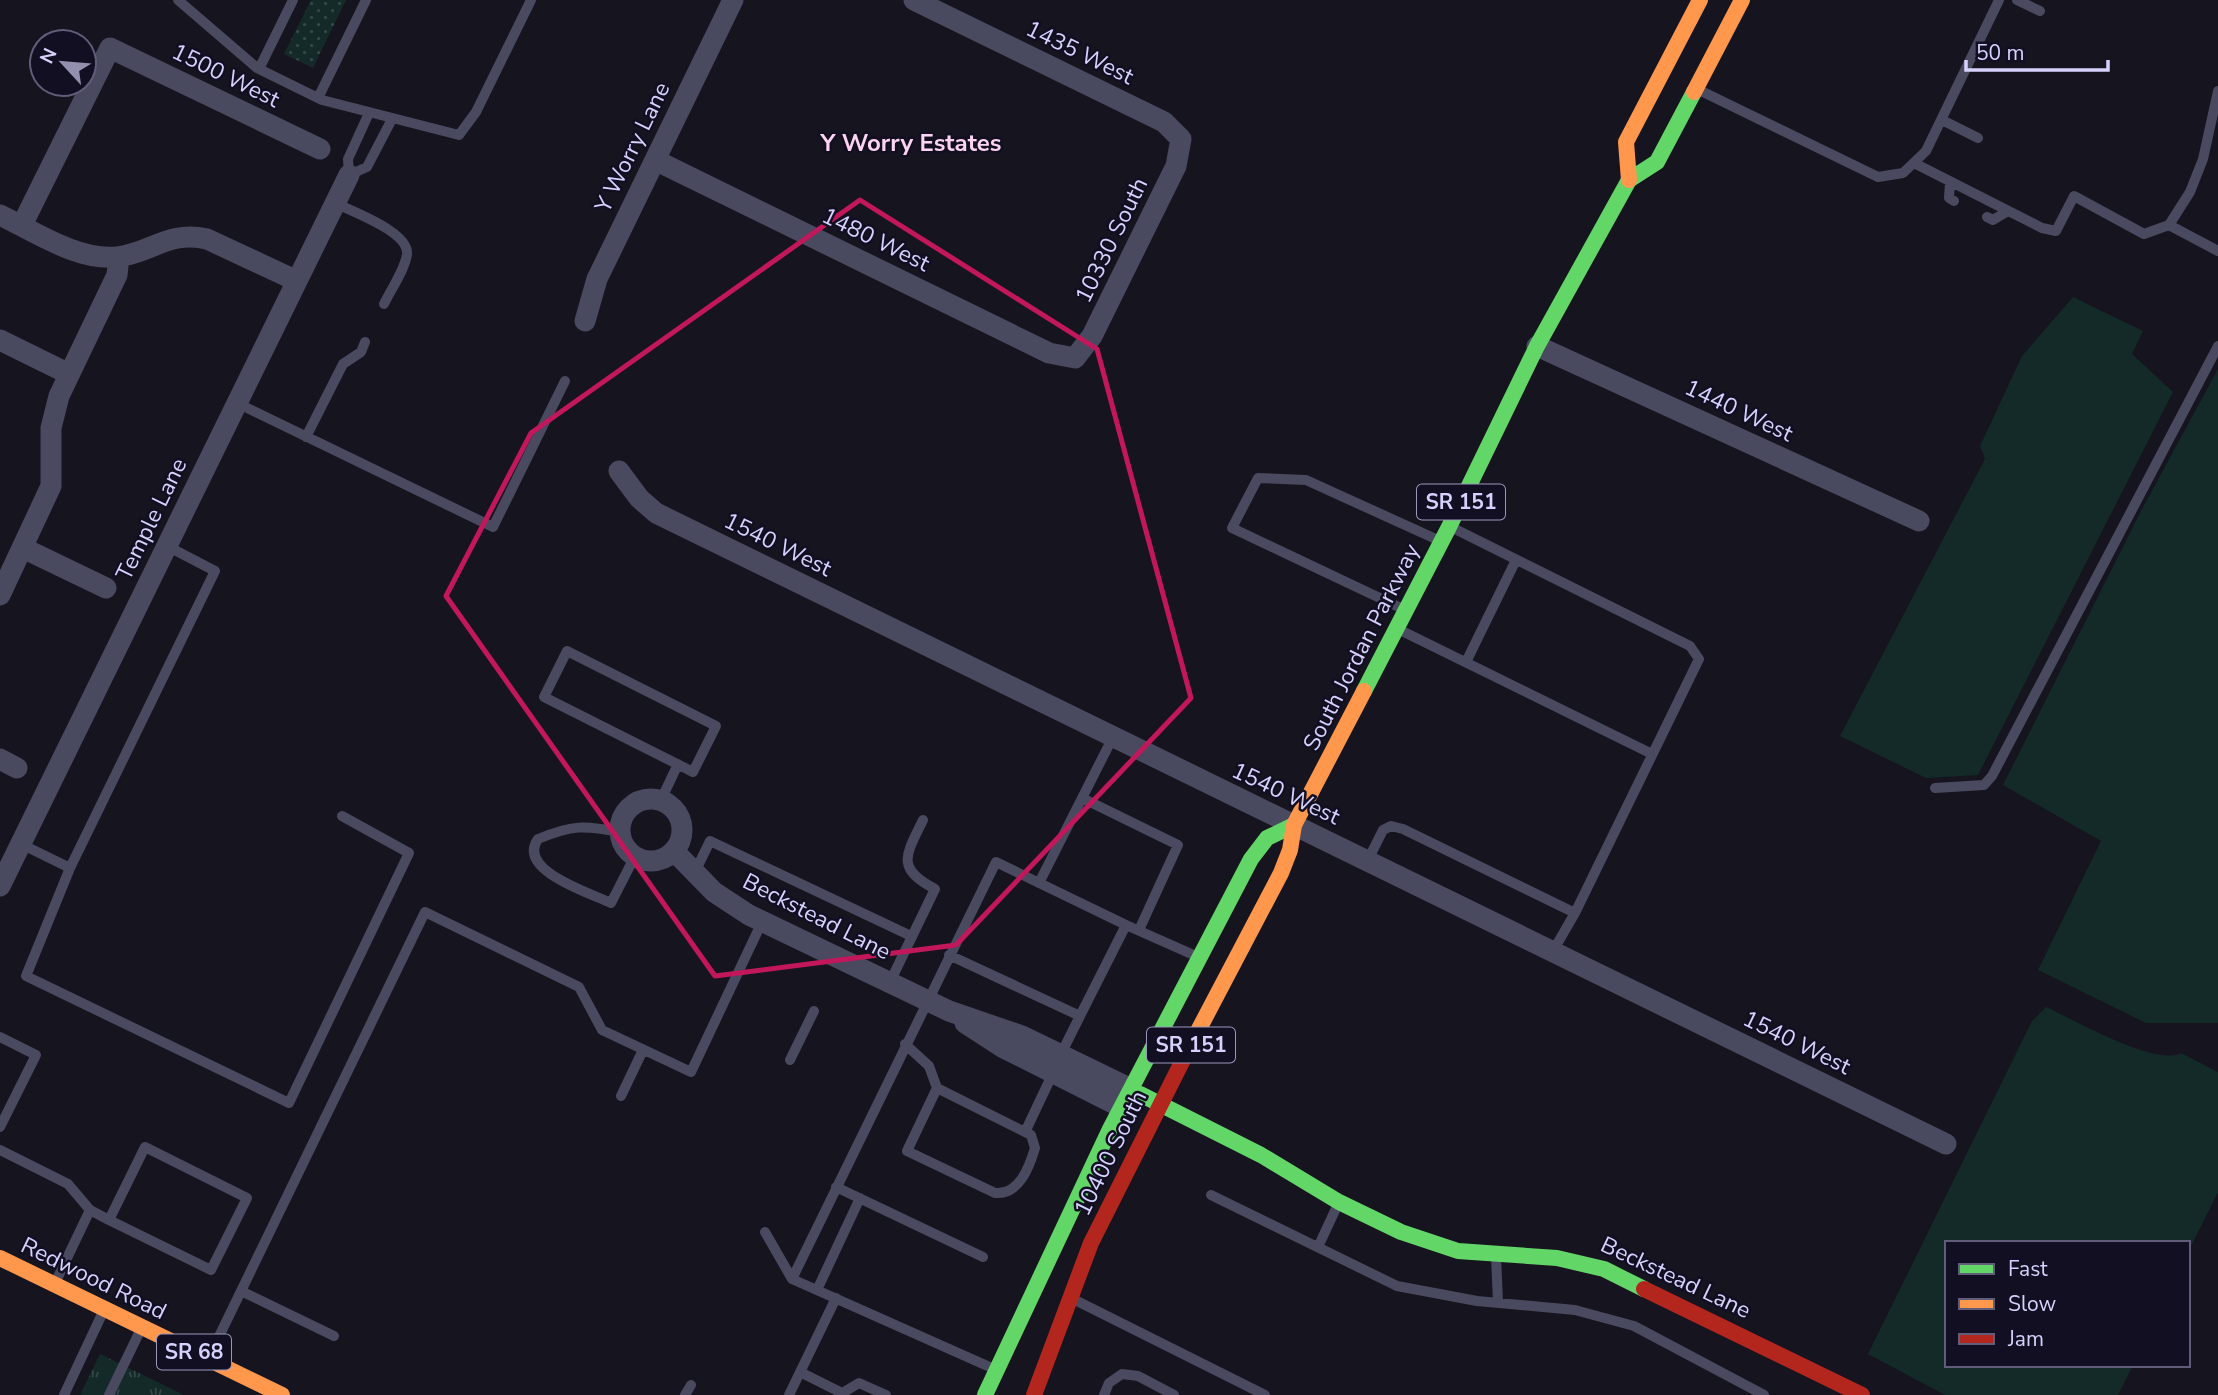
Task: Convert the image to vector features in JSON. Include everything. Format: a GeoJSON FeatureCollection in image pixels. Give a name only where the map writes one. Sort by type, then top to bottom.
{"type":"FeatureCollection","features":[{"type":"Feature","properties":{"kind":"main road"},"geometry":{"type":"LineString","coordinates":[[1629,180],[1626,142],[1700,0]]}},
{"type":"Feature","properties":{"kind":"main road","name":"SR 151"},"geometry":{"type":"LineString","coordinates":[[1629,180],[1657,162],[1742,0]]}},
{"type":"Feature","properties":{"kind":"main road","name":"South Jordan Parkway"},"geometry":{"type":"LineString","coordinates":[[1294,825],[1449,527],[1537,346],[1629,180]]}},
{"type":"Feature","properties":{"kind":"main road","name":"10400 South"},"geometry":{"type":"LineString","coordinates":[[985,1395],[1126,1098],[1251,859],[1267,838],[1294,825]]}},
{"type":"Feature","properties":{"kind":"main road","name":"10400 South"},"geometry":{"type":"LineString","coordinates":[[1034,1395],[1091,1243],[1151,1121],[1286,862],[1294,825]]}},
{"type":"Feature","properties":{"kind":"main road","name":"Beckstead Lane"},"geometry":{"type":"LineString","coordinates":[[1126,1098],[1160,1104],[1261,1155],[1339,1202],[1427,1243],[1458,1251],[1557,1258],[1604,1269],[1830,1388],[1862,1395]]}},
{"type":"Feature","properties":{"kind":"main road","name":"Beckstead Lane"},"geometry":{"type":"LineString","coordinates":[[1126,1098],[1151,1121],[1169,1130]]}},
{"type":"Feature","properties":{"kind":"main road","name":"Beckstead Lane"},"geometry":{"type":"LineString","coordinates":[[1271,1181],[1339,1202]]}},
{"type":"Feature","properties":{"kind":"main road","name":"Redwood Road"},"geometry":{"type":"LineString","coordinates":[[2,1264],[54,1284],[282,1395]]}},
{"type":"Feature","properties":{"kind":"street","name":"Y Worry Lane"},"geometry":{"type":"LineString","coordinates":[[585,321],[597,279],[733,0]]}},
{"type":"Feature","properties":{"kind":"street","name":"1435 West"},"geometry":{"type":"LineString","coordinates":[[914,0],[1164,122],[1181,139]]}},
{"type":"Feature","properties":{"kind":"street","name":"1500 West"},"geometry":{"type":"LineString","coordinates":[[22,225],[110,48],[320,149]]}},
{"type":"Feature","properties":{"kind":"street","name":"10330 South"},"geometry":{"type":"LineString","coordinates":[[1075,358],[1092,336],[1176,166],[1181,139]]}},
{"type":"Feature","properties":{"kind":"street","name":"1480 West"},"geometry":{"type":"LineString","coordinates":[[655,160],[1049,353],[1075,358]]}},
{"type":"Feature","properties":{"kind":"street","name":"Temple Lane"},"geometry":{"type":"LineString","coordinates":[[0,886],[349,175]]}},
{"type":"Feature","properties":{"kind":"street"},"geometry":{"type":"LineString","coordinates":[[0,215],[87,255],[119,257],[160,241],[193,236],[207,239],[297,281]]}},
{"type":"Feature","properties":{"kind":"street"},"geometry":{"type":"LineString","coordinates":[[0,596],[6,566],[23,548],[51,486],[53,412],[117,275],[119,257]]}},
{"type":"Feature","properties":{"kind":"street"},"geometry":{"type":"LineString","coordinates":[[0,340],[69,374]]}},
{"type":"Feature","properties":{"kind":"street","name":"1440 West"},"geometry":{"type":"LineString","coordinates":[[1537,346],[1919,521]]}},
{"type":"Feature","properties":{"kind":"street","name":"1540 West"},"geometry":{"type":"LineString","coordinates":[[619,471],[639,498],[656,513],[1112,739],[1368,860],[1946,1144]]}},
{"type":"Feature","properties":{"kind":"street"},"geometry":{"type":"LineString","coordinates":[[23,548],[106,588]]}},
{"type":"Feature","properties":{"kind":"street"},"geometry":{"type":"LineString","coordinates":[[649,798],[662,800],[679,816],[682,828],[680,841],[674,851],[664,859],[652,862],[635,856],[622,844],[621,819],[637,801],[649,798]]}},
{"type":"Feature","properties":{"kind":"street","name":"Beckstead Lane"},"geometry":{"type":"LineString","coordinates":[[674,851],[694,874],[729,903],[762,922],[949,1011],[1002,1047],[1057,1063],[1126,1098]]}},
{"type":"Feature","properties":{"kind":"lane"},"geometry":{"type":"LineString","coordinates":[[178,0],[259,69],[318,98],[459,135],[475,112],[531,0]]}},
{"type":"Feature","properties":{"kind":"lane"},"geometry":{"type":"LineString","coordinates":[[259,69],[293,0]]}},
{"type":"Feature","properties":{"kind":"lane"},"geometry":{"type":"LineString","coordinates":[[318,98],[366,0]]}},
{"type":"Feature","properties":{"kind":"lane"},"geometry":{"type":"LineString","coordinates":[[1695,88],[1878,177],[1903,173],[1926,151],[1999,0]]}},
{"type":"Feature","properties":{"kind":"lane"},"geometry":{"type":"LineString","coordinates":[[2017,0],[2040,11]]}},
{"type":"Feature","properties":{"kind":"lane"},"geometry":{"type":"LineString","coordinates":[[1914,163],[2042,228],[2056,231],[2074,196],[2144,234],[2169,225],[2198,174],[2218,91]]}},
{"type":"Feature","properties":{"kind":"lane"},"geometry":{"type":"LineString","coordinates":[[369,113],[348,159],[349,175],[367,167],[391,119]]}},
{"type":"Feature","properties":{"kind":"lane"},"geometry":{"type":"LineString","coordinates":[[1942,120],[1978,138]]}},
{"type":"Feature","properties":{"kind":"lane"},"geometry":{"type":"LineString","coordinates":[[1950,182],[1949,198],[1954,201]]}},
{"type":"Feature","properties":{"kind":"lane"},"geometry":{"type":"LineString","coordinates":[[335,203],[397,234],[406,244],[407,256],[384,304]]}},
{"type":"Feature","properties":{"kind":"lane"},"geometry":{"type":"LineString","coordinates":[[1987,217],[1993,220],[2008,211]]}},
{"type":"Feature","properties":{"kind":"lane"},"geometry":{"type":"LineString","coordinates":[[2169,225],[2218,251]]}},
{"type":"Feature","properties":{"kind":"lane"},"geometry":{"type":"LineString","coordinates":[[306,437],[343,363],[361,352],[365,342]]}},
{"type":"Feature","properties":{"kind":"lane"},"geometry":{"type":"LineString","coordinates":[[1935,788],[1984,785],[1992,776],[2218,346]]}},
{"type":"Feature","properties":{"kind":"lane"},"geometry":{"type":"LineString","coordinates":[[237,403],[493,527],[565,382]]}},
{"type":"Feature","properties":{"kind":"lane"},"geometry":{"type":"LineString","coordinates":[[1405,610],[1232,528],[1258,478],[1306,480],[1441,541]]}},
{"type":"Feature","properties":{"kind":"lane"},"geometry":{"type":"LineString","coordinates":[[1449,527],[1695,650],[1699,659],[1575,913],[1553,951]]}},
{"type":"Feature","properties":{"kind":"lane"},"geometry":{"type":"LineString","coordinates":[[167,546],[215,571],[70,868],[26,976],[289,1104],[410,853],[342,816]]}},
{"type":"Feature","properties":{"kind":"lane"},"geometry":{"type":"LineString","coordinates":[[1466,662],[1516,559]]}},
{"type":"Feature","properties":{"kind":"lane"},"geometry":{"type":"LineString","coordinates":[[1396,628],[1652,754]]}},
{"type":"Feature","properties":{"kind":"lane"},"geometry":{"type":"LineString","coordinates":[[566,651],[716,726],[693,772],[678,764],[544,697],[566,651]]}},
{"type":"Feature","properties":{"kind":"lane"},"geometry":{"type":"LineString","coordinates":[[1039,883],[1112,739]]}},
{"type":"Feature","properties":{"kind":"lane"},"geometry":{"type":"LineString","coordinates":[[662,800],[678,764]]}},
{"type":"Feature","properties":{"kind":"lane"},"geometry":{"type":"LineString","coordinates":[[1082,798],[1178,845],[1139,930]]}},
{"type":"Feature","properties":{"kind":"lane"},"geometry":{"type":"LineString","coordinates":[[890,982],[935,889],[910,873],[906,862],[908,851],[923,821]]}},
{"type":"Feature","properties":{"kind":"lane"},"geometry":{"type":"LineString","coordinates":[[620,832],[584,825],[569,827],[538,839],[534,847],[535,859],[543,869],[611,903],[635,856]]}},
{"type":"Feature","properties":{"kind":"lane"},"geometry":{"type":"LineString","coordinates":[[1368,860],[1383,830],[1391,826],[1575,913]]}},
{"type":"Feature","properties":{"kind":"lane"},"geometry":{"type":"LineString","coordinates":[[694,874],[710,841],[911,936]]}},
{"type":"Feature","properties":{"kind":"lane"},"geometry":{"type":"LineString","coordinates":[[21,844],[70,868]]}},
{"type":"Feature","properties":{"kind":"lane"},"geometry":{"type":"LineString","coordinates":[[792,1279],[926,1000],[996,862],[1199,958]]}},
{"type":"Feature","properties":{"kind":"lane"},"geometry":{"type":"LineString","coordinates":[[208,1359],[425,912],[579,987],[601,1030],[691,1072],[762,922]]}},
{"type":"Feature","properties":{"kind":"lane"},"geometry":{"type":"LineString","coordinates":[[1026,1130],[1126,925]]}},
{"type":"Feature","properties":{"kind":"lane"},"geometry":{"type":"LineString","coordinates":[[949,955],[1080,1016]]}},
{"type":"Feature","properties":{"kind":"lane"},"geometry":{"type":"LineString","coordinates":[[790,1060],[814,1011]]}},
{"type":"Feature","properties":{"kind":"lane"},"geometry":{"type":"LineString","coordinates":[[0,1037],[36,1055],[0,1128]]}},
{"type":"Feature","properties":{"kind":"lane"},"geometry":{"type":"LineString","coordinates":[[905,1044],[929,1066],[937,1088],[1026,1130],[1034,1141],[1033,1155],[1017,1186],[1003,1193],[995,1192],[907,1151],[937,1088]]}},
{"type":"Feature","properties":{"kind":"lane"},"geometry":{"type":"LineString","coordinates":[[621,1096],[643,1050]]}},
{"type":"Feature","properties":{"kind":"lane"},"geometry":{"type":"LineString","coordinates":[[0,1150],[68,1184],[90,1210],[109,1220],[211,1270],[247,1198],[145,1147],[109,1220]]}},
{"type":"Feature","properties":{"kind":"lane"},"geometry":{"type":"LineString","coordinates":[[836,1187],[984,1257]]}},
{"type":"Feature","properties":{"kind":"lane"},"geometry":{"type":"LineString","coordinates":[[1211,1195],[1397,1286],[1477,1301],[1575,1310],[1634,1326],[1764,1395]]}},
{"type":"Feature","properties":{"kind":"lane"},"geometry":{"type":"LineString","coordinates":[[817,1290],[860,1198]]}},
{"type":"Feature","properties":{"kind":"lane"},"geometry":{"type":"LineString","coordinates":[[1318,1247],[1339,1202]]}},
{"type":"Feature","properties":{"kind":"lane"},"geometry":{"type":"LineString","coordinates":[[54,1284],[90,1210]]}},
{"type":"Feature","properties":{"kind":"lane"},"geometry":{"type":"LineString","coordinates":[[765,1232],[792,1279],[997,1370]]}},
{"type":"Feature","properties":{"kind":"lane"},"geometry":{"type":"LineString","coordinates":[[1496,1254],[1498,1302]]}},
{"type":"Feature","properties":{"kind":"lane"},"geometry":{"type":"LineString","coordinates":[[241,1291],[334,1336]]}},
{"type":"Feature","properties":{"kind":"lane"},"geometry":{"type":"LineString","coordinates":[[1071,1297],[1265,1395]]}},
{"type":"Feature","properties":{"kind":"lane"},"geometry":{"type":"LineString","coordinates":[[789,1395],[836,1298]]}},
{"type":"Feature","properties":{"kind":"lane"},"geometry":{"type":"LineString","coordinates":[[64,1395],[105,1309]]}},
{"type":"Feature","properties":{"kind":"lane"},"geometry":{"type":"LineString","coordinates":[[109,1395],[142,1327]]}},
{"type":"Feature","properties":{"kind":"lane"},"geometry":{"type":"LineString","coordinates":[[800,1373],[839,1394],[859,1383],[886,1395]]}},
{"type":"Feature","properties":{"kind":"lane"},"geometry":{"type":"LineString","coordinates":[[1104,1395],[1109,1383],[1122,1374],[1138,1376],[1174,1395]]}},
{"type":"Feature","properties":{"kind":"highlighted area"},"geometry":{"type":"Polygon","coordinates":[[[860,200],[1097,349],[1191,698],[956,945],[715,976],[446,596],[531,433],[860,200]]]}},
{"type":"Feature","properties":{"kind":"green space"},"geometry":{"type":"Polygon","coordinates":[[[311,0],[346,0],[313,68],[284,54],[311,0]]]}},
{"type":"Feature","properties":{"kind":"green space"},"geometry":{"type":"Polygon","coordinates":[[[2073,297],[2143,331],[2132,354],[2173,392],[1978,775],[1926,778],[1840,736],[1985,459],[1980,446],[2022,356],[2073,297]]]}},
{"type":"Feature","properties":{"kind":"green space"},"geometry":{"type":"Polygon","coordinates":[[[2218,369],[2218,1023],[2146,1023],[2038,970],[2101,841],[2003,785],[2141,511],[2218,369]]]}},
{"type":"Feature","properties":{"kind":"green space"},"geometry":{"type":"Polygon","coordinates":[[[2046,1007],[2134,1048],[2169,1056],[2181,1053],[2218,1072],[2218,1192],[2190,1248],[2190,1241],[1945,1241],[1945,1367],[2132,1367],[2118,1395],[1945,1395],[1868,1354],[2032,1021],[2046,1007]]]}},
{"type":"Feature","properties":{"kind":"green space"},"geometry":{"type":"Polygon","coordinates":[[[100,1354],[184,1395],[80,1395],[100,1354]]]}},
{"type":"Feature","properties":{"kind":"traffic: fast"},"geometry":{"type":"LineString","coordinates":[[1364,691],[1449,527],[1537,346],[1629,180],[1657,162],[1694,92]]}},
{"type":"Feature","properties":{"kind":"traffic: fast"},"geometry":{"type":"LineString","coordinates":[[985,1395],[1110,1129],[1251,859],[1267,838],[1294,825]]}},
{"type":"Feature","properties":{"kind":"traffic: fast"},"geometry":{"type":"LineString","coordinates":[[1140,1094],[1261,1155],[1339,1202],[1401,1232],[1458,1251],[1557,1258],[1604,1269],[1644,1289]]}},
{"type":"Feature","properties":{"kind":"traffic: slow"},"geometry":{"type":"LineString","coordinates":[[1629,180],[1626,142],[1700,0]]}},
{"type":"Feature","properties":{"kind":"traffic: slow"},"geometry":{"type":"LineString","coordinates":[[1694,92],[1742,0]]}},
{"type":"Feature","properties":{"kind":"traffic: slow"},"geometry":{"type":"LineString","coordinates":[[1188,1050],[1281,873],[1290,850],[1294,825],[1364,691]]}},
{"type":"Feature","properties":{"kind":"traffic: slow"},"geometry":{"type":"LineString","coordinates":[[0,1258],[282,1395]]}},
{"type":"Feature","properties":{"kind":"traffic: jam"},"geometry":{"type":"LineString","coordinates":[[1034,1395],[1091,1243],[1188,1050]]}},
{"type":"Feature","properties":{"kind":"traffic: jam"},"geometry":{"type":"LineString","coordinates":[[1644,1289],[1862,1395]]}},
{"type":"Feature","properties":{"kind":"district","name":"Y Worry Estates"},"geometry":{"type":"Point","coordinates":[911,143]}}]}
